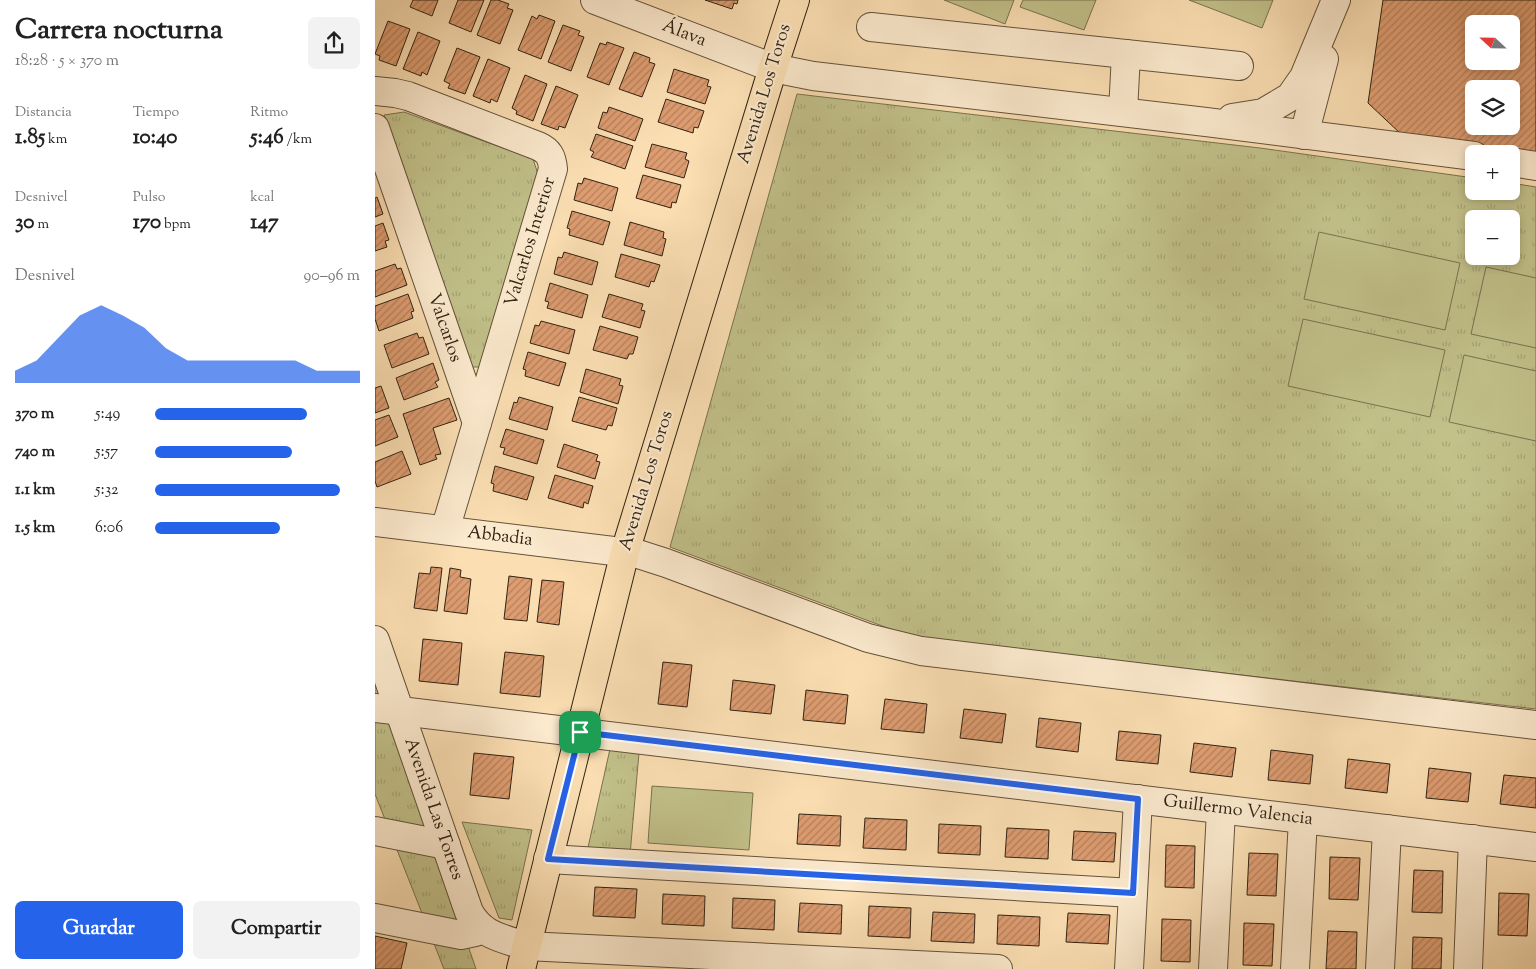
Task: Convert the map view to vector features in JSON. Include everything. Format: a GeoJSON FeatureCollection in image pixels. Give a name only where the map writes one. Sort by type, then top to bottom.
{"type":"FeatureCollection","features":[{"type":"Feature","properties":{"kind":"main road","name":"Avenida Los Toros"},"geometry":{"type":"LineString","coordinates":[[524,957],[625,552],[795,0]]}},
{"type":"Feature","properties":{"kind":"street","name":"Álava"},"geometry":{"type":"LineString","coordinates":[[595,0],[773,68],[813,76],[1206,122],[1465,155]]}},
{"type":"Feature","properties":{"kind":"street"},"geometry":{"type":"LineString","coordinates":[[1206,122],[1263,113],[1290,97],[1304,78],[1336,0]]}},
{"type":"Feature","properties":{"kind":"street"},"geometry":{"type":"LineString","coordinates":[[1304,135],[1340,0]]}},
{"type":"Feature","properties":{"kind":"street"},"geometry":{"type":"LineString","coordinates":[[871,27],[1239,66]]}},
{"type":"Feature","properties":{"kind":"street"},"geometry":{"type":"LineString","coordinates":[[1123,112],[1125,54]]}},
{"type":"Feature","properties":{"kind":"street","name":"Valcarlos Interior"},"geometry":{"type":"LineString","coordinates":[[375,91],[395,93],[417,100],[539,146],[549,153],[551,158],[553,169],[477,423]]}},
{"type":"Feature","properties":{"kind":"street","name":"Valcarlos"},"geometry":{"type":"LineString","coordinates":[[375,128],[477,423]]}},
{"type":"Feature","properties":{"kind":"street"},"geometry":{"type":"LineString","coordinates":[[1520,163],[1536,166]]}},
{"type":"Feature","properties":{"kind":"street"},"geometry":{"type":"LineString","coordinates":[[445,530],[477,423]]}},
{"type":"Feature","properties":{"kind":"street","name":"Abbadia"},"geometry":{"type":"LineString","coordinates":[[375,522],[625,552],[665,563],[868,638],[921,651],[1536,725]]}},
{"type":"Feature","properties":{"kind":"street","name":"Avenida Las Torres"},"geometry":{"type":"LineString","coordinates":[[375,640],[388,710],[446,845],[469,912],[481,929]]}},
{"type":"Feature","properties":{"kind":"street","name":"Guillermo Valencia"},"geometry":{"type":"LineString","coordinates":[[388,710],[1536,847]]}},
{"type":"Feature","properties":{"kind":"street"},"geometry":{"type":"LineString","coordinates":[[1129,969],[1138,799]]}},
{"type":"Feature","properties":{"kind":"street"},"geometry":{"type":"LineString","coordinates":[[1213,969],[1221,810]]}},
{"type":"Feature","properties":{"kind":"street"},"geometry":{"type":"LineString","coordinates":[[1295,969],[1303,819]]}},
{"type":"Feature","properties":{"kind":"street"},"geometry":{"type":"LineString","coordinates":[[1380,969],[1387,829]]}},
{"type":"Feature","properties":{"kind":"street"},"geometry":{"type":"LineString","coordinates":[[375,831],[446,845]]}},
{"type":"Feature","properties":{"kind":"street"},"geometry":{"type":"LineString","coordinates":[[1467,969],[1473,840]]}},
{"type":"Feature","properties":{"kind":"street"},"geometry":{"type":"LineString","coordinates":[[548,859],[1133,893]]}},
{"type":"Feature","properties":{"kind":"street"},"geometry":{"type":"LineString","coordinates":[[375,918],[461,935],[481,929],[498,937],[524,957],[998,969]]}},
{"type":"Feature","properties":{"kind":"green space"},"geometry":{"type":"Polygon","coordinates":[[[944,0],[1014,0],[1005,24],[944,0]]]}},
{"type":"Feature","properties":{"kind":"green space"},"geometry":{"type":"Polygon","coordinates":[[[1023,0],[1096,0],[1084,30],[1020,7],[1023,0]]]}},
{"type":"Feature","properties":{"kind":"green space"},"geometry":{"type":"Polygon","coordinates":[[[1189,0],[1273,0],[1262,28],[1189,0]]]}},
{"type":"Feature","properties":{"kind":"green space"},"geometry":{"type":"Polygon","coordinates":[[[797,94],[1260,148],[1465,177],[1465,200],[1520,200],[1520,184],[1536,187],[1536,709],[912,637],[670,547],[797,94]]]}},
{"type":"Feature","properties":{"kind":"green space"},"geometry":{"type":"Polygon","coordinates":[[[404,112],[533,159],[538,174],[481,367],[470,367],[384,115],[404,112]]]}},
{"type":"Feature","properties":{"kind":"green space"},"geometry":{"type":"Polygon","coordinates":[[[1319,232],[1460,263],[1445,330],[1304,299],[1319,232]]]}},
{"type":"Feature","properties":{"kind":"green space"},"geometry":{"type":"Polygon","coordinates":[[[1486,267],[1536,278],[1536,348],[1471,334],[1486,267]]]}},
{"type":"Feature","properties":{"kind":"green space"},"geometry":{"type":"Polygon","coordinates":[[[1303,319],[1445,350],[1430,417],[1288,386],[1303,319]]]}},
{"type":"Feature","properties":{"kind":"green space"},"geometry":{"type":"Polygon","coordinates":[[[1464,355],[1536,371],[1536,441],[1449,422],[1464,355]]]}},
{"type":"Feature","properties":{"kind":"green space"},"geometry":{"type":"Polygon","coordinates":[[[375,676],[476,969],[444,969],[375,794],[375,676]]]}},
{"type":"Feature","properties":{"kind":"green space"},"geometry":{"type":"Polygon","coordinates":[[[610,749],[639,753],[630,855],[587,852],[610,749]]]}},
{"type":"Feature","properties":{"kind":"green space"},"geometry":{"type":"Polygon","coordinates":[[[652,786],[753,793],[749,850],[648,843],[652,786]]]}},
{"type":"Feature","properties":{"kind":"green space"},"geometry":{"type":"Polygon","coordinates":[[[462,822],[532,830],[512,920],[499,918],[462,822]]]}},
{"type":"Feature","properties":{"kind":"building"},"geometry":{"type":"Polygon","coordinates":[[[413,0],[438,0],[432,16],[410,7],[413,0]]]}},
{"type":"Feature","properties":{"kind":"building"},"geometry":{"type":"Polygon","coordinates":[[[458,0],[484,0],[471,32],[449,23],[458,0]]]}},
{"type":"Feature","properties":{"kind":"building"},"geometry":{"type":"Polygon","coordinates":[[[491,0],[498,0],[509,4],[507,8],[513,10],[500,44],[477,35],[491,0]]]}},
{"type":"Feature","properties":{"kind":"building"},"geometry":{"type":"Polygon","coordinates":[[[705,0],[738,0],[737,4],[734,3],[732,9],[705,0]]]}},
{"type":"Feature","properties":{"kind":"building"},"geometry":{"type":"Polygon","coordinates":[[[1383,0],[1536,0],[1536,153],[1520,151],[1520,145],[1476,145],[1402,135],[1368,103],[1383,0]]]}},
{"type":"Feature","properties":{"kind":"building"},"geometry":{"type":"Polygon","coordinates":[[[539,15],[555,21],[541,59],[518,50],[532,16],[537,19],[539,15]]]}},
{"type":"Feature","properties":{"kind":"building"},"geometry":{"type":"Polygon","coordinates":[[[388,21],[410,29],[396,66],[379,60],[380,56],[375,54],[388,21]]]}},
{"type":"Feature","properties":{"kind":"building"},"geometry":{"type":"Polygon","coordinates":[[[563,25],[580,31],[578,35],[584,37],[571,71],[548,62],[563,25]]]}},
{"type":"Feature","properties":{"kind":"building"},"geometry":{"type":"Polygon","coordinates":[[[418,32],[440,41],[427,75],[422,72],[421,76],[403,69],[418,32]]]}},
{"type":"Feature","properties":{"kind":"building"},"geometry":{"type":"Polygon","coordinates":[[[607,42],[624,48],[609,85],[587,77],[600,43],[606,45],[607,42]]]}},
{"type":"Feature","properties":{"kind":"building"},"geometry":{"type":"Polygon","coordinates":[[[457,48],[480,57],[465,94],[448,88],[450,84],[444,81],[457,48]]]}},
{"type":"Feature","properties":{"kind":"building"},"geometry":{"type":"Polygon","coordinates":[[[634,52],[650,58],[649,62],[655,64],[642,97],[619,89],[634,52]]]}},
{"type":"Feature","properties":{"kind":"building"},"geometry":{"type":"Polygon","coordinates":[[[488,59],[510,68],[497,102],[491,99],[490,103],[473,96],[488,59]]]}},
{"type":"Feature","properties":{"kind":"building"},"geometry":{"type":"Polygon","coordinates":[[[674,69],[709,80],[707,86],[711,87],[705,104],[667,92],[674,69]]]}},
{"type":"Feature","properties":{"kind":"building"},"geometry":{"type":"Polygon","coordinates":[[[525,75],[547,84],[533,121],[516,114],[517,111],[512,108],[525,75]]]}},
{"type":"Feature","properties":{"kind":"building"},"geometry":{"type":"Polygon","coordinates":[[[556,86],[578,95],[565,128],[559,126],[558,130],[541,124],[556,86]]]}},
{"type":"Feature","properties":{"kind":"building"},"geometry":{"type":"Polygon","coordinates":[[[666,99],[704,111],[698,128],[694,127],[693,133],[658,122],[666,99]]]}},
{"type":"Feature","properties":{"kind":"building"},"geometry":{"type":"Polygon","coordinates":[[[609,107],[643,119],[635,141],[598,128],[603,112],[607,113],[609,107]]]}},
{"type":"Feature","properties":{"kind":"building"},"geometry":{"type":"Polygon","coordinates":[[[596,134],[633,146],[625,169],[591,157],[594,152],[590,150],[596,134]]]}},
{"type":"Feature","properties":{"kind":"building"},"geometry":{"type":"Polygon","coordinates":[[[652,144],[687,153],[685,159],[689,161],[684,178],[645,167],[652,144]]]}},
{"type":"Feature","properties":{"kind":"building"},"geometry":{"type":"Polygon","coordinates":[[[643,175],[681,185],[676,203],[672,202],[671,208],[636,198],[643,175]]]}},
{"type":"Feature","properties":{"kind":"building"},"geometry":{"type":"Polygon","coordinates":[[[584,178],[618,188],[612,211],[574,200],[578,183],[582,184],[584,178]]]}},
{"type":"Feature","properties":{"kind":"building"},"geometry":{"type":"Polygon","coordinates":[[[377,197],[383,214],[375,217],[375,198],[377,197]]]}},
{"type":"Feature","properties":{"kind":"building"},"geometry":{"type":"Polygon","coordinates":[[[572,211],[610,222],[603,245],[569,235],[570,229],[567,228],[572,211]]]}},
{"type":"Feature","properties":{"kind":"building"},"geometry":{"type":"Polygon","coordinates":[[[630,222],[664,232],[663,238],[666,239],[662,256],[624,245],[630,222]]]}},
{"type":"Feature","properties":{"kind":"building"},"geometry":{"type":"Polygon","coordinates":[[[383,223],[389,240],[385,241],[387,247],[375,251],[375,226],[383,223]]]}},
{"type":"Feature","properties":{"kind":"building"},"geometry":{"type":"Polygon","coordinates":[[[564,252],[598,262],[592,285],[554,274],[558,257],[562,258],[564,252]]]}},
{"type":"Feature","properties":{"kind":"building"},"geometry":{"type":"Polygon","coordinates":[[[621,254],[660,265],[654,282],[651,281],[649,287],[615,277],[621,254]]]}},
{"type":"Feature","properties":{"kind":"building"},"geometry":{"type":"Polygon","coordinates":[[[395,264],[397,269],[401,268],[407,285],[375,297],[375,271],[395,264]]]}},
{"type":"Feature","properties":{"kind":"building"},"geometry":{"type":"Polygon","coordinates":[[[550,283],[588,295],[582,318],[547,308],[549,302],[545,301],[550,283]]]}},
{"type":"Feature","properties":{"kind":"building"},"geometry":{"type":"Polygon","coordinates":[[[408,294],[414,311],[411,312],[413,318],[379,331],[375,319],[375,306],[408,294]]]}},
{"type":"Feature","properties":{"kind":"building"},"geometry":{"type":"Polygon","coordinates":[[[609,294],[643,304],[641,310],[645,311],[640,328],[602,317],[609,294]]]}},
{"type":"Feature","properties":{"kind":"building"},"geometry":{"type":"Polygon","coordinates":[[[541,321],[575,330],[569,354],[530,343],[535,325],[539,326],[541,321]]]}},
{"type":"Feature","properties":{"kind":"building"},"geometry":{"type":"Polygon","coordinates":[[[600,326],[638,337],[633,354],[629,354],[627,359],[593,350],[600,326]]]}},
{"type":"Feature","properties":{"kind":"building"},"geometry":{"type":"Polygon","coordinates":[[[417,333],[419,338],[423,337],[429,354],[392,368],[384,345],[417,333]]]}},
{"type":"Feature","properties":{"kind":"building"},"geometry":{"type":"Polygon","coordinates":[[[528,352],[566,363],[559,386],[525,376],[526,370],[523,369],[528,352]]]}},
{"type":"Feature","properties":{"kind":"building"},"geometry":{"type":"Polygon","coordinates":[[[433,363],[439,380],[435,382],[438,387],[404,400],[396,378],[433,363]]]}},
{"type":"Feature","properties":{"kind":"building"},"geometry":{"type":"Polygon","coordinates":[[[586,369],[621,379],[619,385],[623,386],[618,404],[580,392],[586,369]]]}},
{"type":"Feature","properties":{"kind":"building"},"geometry":{"type":"Polygon","coordinates":[[[381,386],[389,408],[375,413],[375,388],[381,386]]]}},
{"type":"Feature","properties":{"kind":"building"},"geometry":{"type":"Polygon","coordinates":[[[519,397],[553,407],[547,430],[509,419],[514,402],[517,403],[519,397]]]}},
{"type":"Feature","properties":{"kind":"building"},"geometry":{"type":"Polygon","coordinates":[[[579,397],[617,408],[612,426],[608,425],[606,430],[572,421],[579,397]]]}},
{"type":"Feature","properties":{"kind":"building"},"geometry":{"type":"Polygon","coordinates":[[[449,398],[457,420],[433,428],[441,454],[435,455],[437,459],[420,465],[403,414],[449,398]]]}},
{"type":"Feature","properties":{"kind":"building"},"geometry":{"type":"Polygon","coordinates":[[[389,415],[398,437],[375,446],[375,420],[389,415]]]}},
{"type":"Feature","properties":{"kind":"building"},"geometry":{"type":"Polygon","coordinates":[[[506,429],[544,440],[537,464],[503,454],[505,448],[500,447],[506,429]]]}},
{"type":"Feature","properties":{"kind":"building"},"geometry":{"type":"Polygon","coordinates":[[[564,444],[598,455],[596,461],[600,462],[595,479],[557,467],[564,444]]]}},
{"type":"Feature","properties":{"kind":"building"},"geometry":{"type":"Polygon","coordinates":[[[402,451],[411,474],[377,487],[375,481],[375,462],[402,451]]]}},
{"type":"Feature","properties":{"kind":"building"},"geometry":{"type":"Polygon","coordinates":[[[495,466],[534,477],[527,500],[493,491],[494,484],[491,483],[495,466]]]}},
{"type":"Feature","properties":{"kind":"building"},"geometry":{"type":"Polygon","coordinates":[[[555,475],[593,486],[588,504],[584,502],[583,508],[548,498],[555,475]]]}},
{"type":"Feature","properties":{"kind":"building"},"geometry":{"type":"Polygon","coordinates":[[[431,567],[442,568],[437,611],[414,608],[419,573],[430,574],[431,567]]]}},
{"type":"Feature","properties":{"kind":"building"},"geometry":{"type":"Polygon","coordinates":[[[450,568],[461,570],[460,577],[471,579],[467,614],[444,611],[450,568]]]}},
{"type":"Feature","properties":{"kind":"building"},"geometry":{"type":"Polygon","coordinates":[[[509,576],[532,579],[527,621],[504,619],[509,576]]]}},
{"type":"Feature","properties":{"kind":"building"},"geometry":{"type":"Polygon","coordinates":[[[542,580],[564,582],[559,625],[537,622],[542,580]]]}},
{"type":"Feature","properties":{"kind":"building"},"geometry":{"type":"Polygon","coordinates":[[[423,639],[462,643],[458,685],[419,681],[423,639]]]}},
{"type":"Feature","properties":{"kind":"building"},"geometry":{"type":"Polygon","coordinates":[[[505,652],[544,656],[540,697],[500,693],[505,652]]]}},
{"type":"Feature","properties":{"kind":"building"},"geometry":{"type":"Polygon","coordinates":[[[663,662],[692,665],[687,707],[658,704],[663,662]]]}},
{"type":"Feature","properties":{"kind":"building"},"geometry":{"type":"Polygon","coordinates":[[[733,680],[775,685],[771,714],[730,710],[733,680]]]}},
{"type":"Feature","properties":{"kind":"building"},"geometry":{"type":"Polygon","coordinates":[[[806,690],[848,695],[845,724],[803,720],[806,690]]]}},
{"type":"Feature","properties":{"kind":"building"},"geometry":{"type":"Polygon","coordinates":[[[885,699],[927,704],[924,733],[881,729],[885,699]]]}},
{"type":"Feature","properties":{"kind":"building"},"geometry":{"type":"Polygon","coordinates":[[[964,709],[1006,714],[1002,743],[960,738],[964,709]]]}},
{"type":"Feature","properties":{"kind":"building"},"geometry":{"type":"Polygon","coordinates":[[[1039,718],[1081,723],[1078,752],[1036,747],[1039,718]]]}},
{"type":"Feature","properties":{"kind":"building"},"geometry":{"type":"Polygon","coordinates":[[[1119,731],[1161,735],[1158,764],[1116,760],[1119,731]]]}},
{"type":"Feature","properties":{"kind":"building"},"geometry":{"type":"Polygon","coordinates":[[[1194,743],[1236,748],[1232,777],[1190,772],[1194,743]]]}},
{"type":"Feature","properties":{"kind":"building"},"geometry":{"type":"Polygon","coordinates":[[[1271,750],[1313,755],[1310,784],[1268,780],[1271,750]]]}},
{"type":"Feature","properties":{"kind":"building"},"geometry":{"type":"Polygon","coordinates":[[[474,753],[514,757],[509,799],[470,795],[474,753]]]}},
{"type":"Feature","properties":{"kind":"building"},"geometry":{"type":"Polygon","coordinates":[[[1348,759],[1390,764],[1387,793],[1345,788],[1348,759]]]}},
{"type":"Feature","properties":{"kind":"building"},"geometry":{"type":"Polygon","coordinates":[[[1429,768],[1471,773],[1468,802],[1426,798],[1429,768]]]}},
{"type":"Feature","properties":{"kind":"building"},"geometry":{"type":"Polygon","coordinates":[[[1504,775],[1536,778],[1536,808],[1500,804],[1504,775]]]}},
{"type":"Feature","properties":{"kind":"building"},"geometry":{"type":"Polygon","coordinates":[[[799,814],[841,816],[840,846],[797,844],[799,814]]]}},
{"type":"Feature","properties":{"kind":"building"},"geometry":{"type":"Polygon","coordinates":[[[865,818],[907,820],[906,850],[863,848],[865,818]]]}},
{"type":"Feature","properties":{"kind":"building"},"geometry":{"type":"Polygon","coordinates":[[[939,824],[981,826],[980,855],[938,853],[939,824]]]}},
{"type":"Feature","properties":{"kind":"building"},"geometry":{"type":"Polygon","coordinates":[[[1007,828],[1049,830],[1048,859],[1005,857],[1007,828]]]}},
{"type":"Feature","properties":{"kind":"building"},"geometry":{"type":"Polygon","coordinates":[[[1074,831],[1116,833],[1114,862],[1072,860],[1074,831]]]}},
{"type":"Feature","properties":{"kind":"building"},"geometry":{"type":"Polygon","coordinates":[[[1166,845],[1195,846],[1194,888],[1165,887],[1166,845]]]}},
{"type":"Feature","properties":{"kind":"building"},"geometry":{"type":"Polygon","coordinates":[[[1249,853],[1278,854],[1276,896],[1247,895],[1249,853]]]}},
{"type":"Feature","properties":{"kind":"building"},"geometry":{"type":"Polygon","coordinates":[[[1330,857],[1360,858],[1358,900],[1329,899],[1330,857]]]}},
{"type":"Feature","properties":{"kind":"building"},"geometry":{"type":"Polygon","coordinates":[[[1414,870],[1443,871],[1442,913],[1412,912],[1414,870]]]}},
{"type":"Feature","properties":{"kind":"building"},"geometry":{"type":"Polygon","coordinates":[[[595,887],[637,889],[635,918],[593,916],[595,887]]]}},
{"type":"Feature","properties":{"kind":"building"},"geometry":{"type":"Polygon","coordinates":[[[1499,893],[1529,894],[1527,936],[1498,935],[1499,893]]]}},
{"type":"Feature","properties":{"kind":"building"},"geometry":{"type":"Polygon","coordinates":[[[663,894],[705,896],[704,926],[662,924],[663,894]]]}},
{"type":"Feature","properties":{"kind":"building"},"geometry":{"type":"Polygon","coordinates":[[[733,898],[775,900],[774,930],[732,928],[733,898]]]}},
{"type":"Feature","properties":{"kind":"building"},"geometry":{"type":"Polygon","coordinates":[[[800,903],[842,905],[841,934],[798,932],[800,903]]]}},
{"type":"Feature","properties":{"kind":"building"},"geometry":{"type":"Polygon","coordinates":[[[869,906],[911,908],[910,938],[868,936],[869,906]]]}},
{"type":"Feature","properties":{"kind":"building"},"geometry":{"type":"Polygon","coordinates":[[[933,912],[975,914],[974,943],[931,941],[933,912]]]}},
{"type":"Feature","properties":{"kind":"building"},"geometry":{"type":"Polygon","coordinates":[[[1068,913],[1110,915],[1108,944],[1066,942],[1068,913]]]}},
{"type":"Feature","properties":{"kind":"building"},"geometry":{"type":"Polygon","coordinates":[[[998,915],[1040,917],[1039,946],[997,944],[998,915]]]}},
{"type":"Feature","properties":{"kind":"building"},"geometry":{"type":"Polygon","coordinates":[[[1162,919],[1191,920],[1190,962],[1161,961],[1162,919]]]}},
{"type":"Feature","properties":{"kind":"building"},"geometry":{"type":"Polygon","coordinates":[[[1244,923],[1274,924],[1272,966],[1243,965],[1244,923]]]}},
{"type":"Feature","properties":{"kind":"building"},"geometry":{"type":"Polygon","coordinates":[[[1328,931],[1357,932],[1356,969],[1326,969],[1328,931]]]}},
{"type":"Feature","properties":{"kind":"building"},"geometry":{"type":"Polygon","coordinates":[[[375,936],[407,943],[401,969],[375,969],[375,936]]]}},
{"type":"Feature","properties":{"kind":"building"},"geometry":{"type":"Polygon","coordinates":[[[1413,937],[1442,938],[1441,969],[1412,969],[1413,937]]]}},
{"type":"Feature","properties":{"kind":"route"},"geometry":{"type":"LineString","coordinates":[[580,732],[1138,799],[1133,893],[548,859],[580,732]]}}]}
